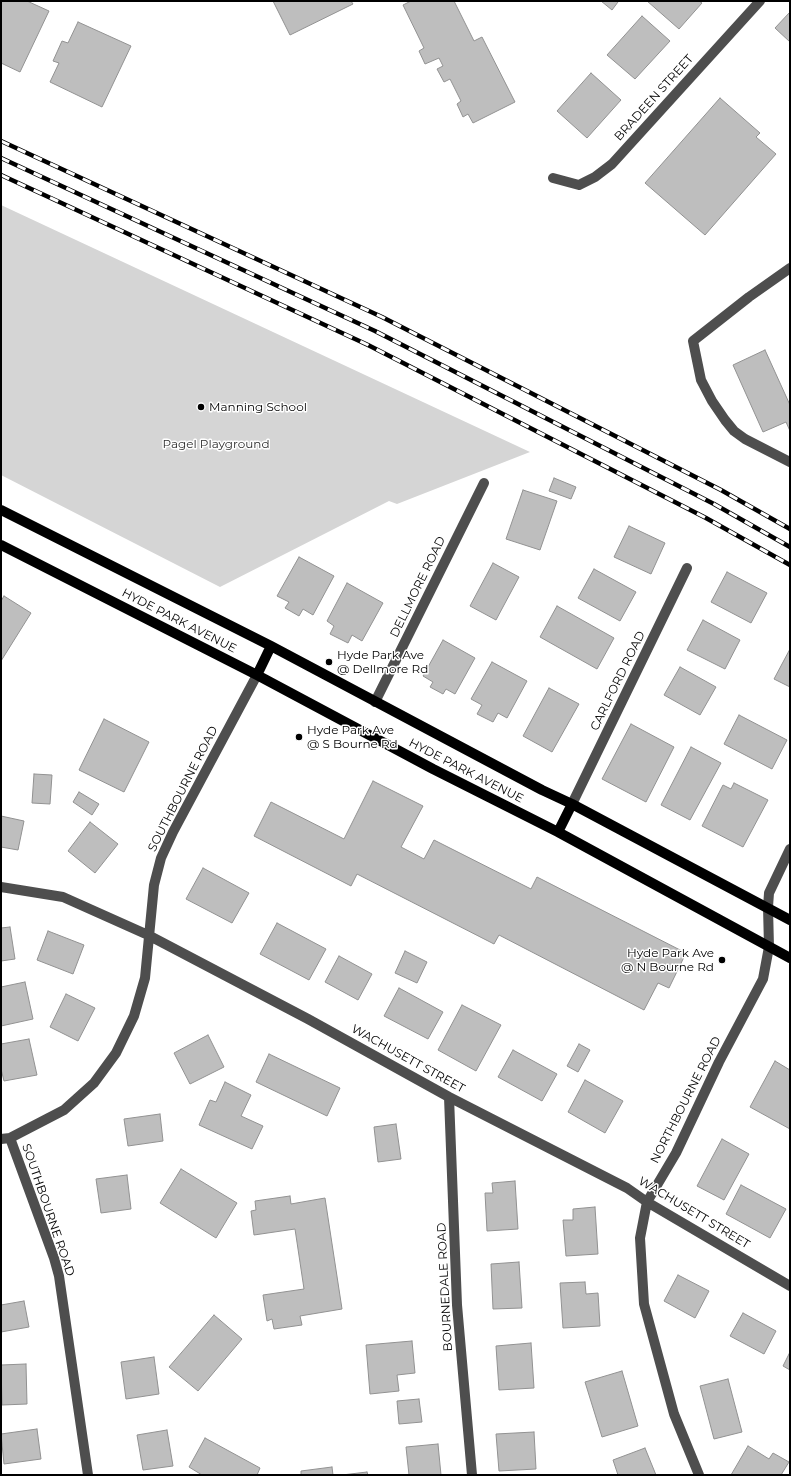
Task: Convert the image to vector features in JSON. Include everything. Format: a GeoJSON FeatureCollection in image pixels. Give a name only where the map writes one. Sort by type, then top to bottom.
{"type":"FeatureCollection","features":[{"type":"Feature","properties":{"kind":"main road","name":"HYDE PARK AVENUE"},"geometry":{"type":"LineString","coordinates":[[1,510],[271,646],[542,790],[572,804],[768,907],[790,920]]}},
{"type":"Feature","properties":{"kind":"main road","name":"HYDE PARK AVENUE"},"geometry":{"type":"LineString","coordinates":[[1,545],[257,675],[426,765],[558,832],[769,948],[790,958]]}},
{"type":"Feature","properties":{"kind":"main road"},"geometry":{"type":"LineString","coordinates":[[257,675],[271,646]]}},
{"type":"Feature","properties":{"kind":"main road"},"geometry":{"type":"LineString","coordinates":[[558,832],[572,804]]}},
{"type":"Feature","properties":{"kind":"street","name":"BRADEEN STREET"},"geometry":{"type":"LineString","coordinates":[[554,178],[579,185],[591,180],[612,164],[760,1]]}},
{"type":"Feature","properties":{"kind":"street"},"geometry":{"type":"LineString","coordinates":[[790,268],[749,297],[693,341],[701,380],[712,402],[725,420],[734,431],[745,439],[790,462]]}},
{"type":"Feature","properties":{"kind":"street","name":"DELLMORE ROAD"},"geometry":{"type":"LineString","coordinates":[[375,702],[484,483]]}},
{"type":"Feature","properties":{"kind":"street","name":"CARLFORD ROAD"},"geometry":{"type":"LineString","coordinates":[[572,804],[687,568]]}},
{"type":"Feature","properties":{"kind":"street","name":"SOUTHBOURNE ROAD"},"geometry":{"type":"LineString","coordinates":[[88,1475],[59,1276],[54,1258],[6,1139],[64,1110],[94,1083],[116,1053],[134,1016],[145,978],[154,885],[161,858],[172,832],[257,675]]}},
{"type":"Feature","properties":{"kind":"street","name":"NORTHBOURNE ROAD"},"geometry":{"type":"LineString","coordinates":[[699,1475],[674,1414],[644,1304],[640,1238],[647,1202],[676,1153],[719,1062],[763,979],[769,948],[769,893],[790,849]]}},
{"type":"Feature","properties":{"kind":"street","name":"WACHUSETT STREET"},"geometry":{"type":"LineString","coordinates":[[1,887],[63,897],[148,935],[308,1019],[449,1097],[627,1188],[647,1202],[790,1286]]}},
{"type":"Feature","properties":{"kind":"street","name":"BOURNEDALE ROAD"},"geometry":{"type":"LineString","coordinates":[[449,1097],[458,1305],[472,1475]]}},
{"type":"Feature","properties":{"kind":"green space","name":"Pagel Playground"},"geometry":{"type":"Polygon","coordinates":[[[1,205],[530,452],[397,504],[389,501],[220,587],[1,475],[1,205]]]}},
{"type":"Feature","properties":{"kind":"building"},"geometry":{"type":"Polygon","coordinates":[[[1,1],[27,1],[49,11],[20,72],[1,63],[1,1]]]}},
{"type":"Feature","properties":{"kind":"building"},"geometry":{"type":"Polygon","coordinates":[[[273,1],[351,1],[353,4],[290,35],[273,1]]]}},
{"type":"Feature","properties":{"kind":"building"},"geometry":{"type":"Polygon","coordinates":[[[411,1],[454,1],[474,41],[482,37],[515,102],[473,123],[468,114],[463,117],[457,104],[461,101],[450,79],[444,82],[437,69],[443,66],[439,58],[425,64],[419,51],[424,48],[403,5],[411,1]]]}},
{"type":"Feature","properties":{"kind":"building"},"geometry":{"type":"Polygon","coordinates":[[[601,1],[617,1],[618,2],[612,10],[601,1]]]}},
{"type":"Feature","properties":{"kind":"building"},"geometry":{"type":"Polygon","coordinates":[[[647,1],[699,1],[702,3],[679,29],[647,1]]]}},
{"type":"Feature","properties":{"kind":"building"},"geometry":{"type":"Polygon","coordinates":[[[790,12],[790,42],[775,28],[790,12]]]}},
{"type":"Feature","properties":{"kind":"building"},"geometry":{"type":"Polygon","coordinates":[[[642,16],[670,41],[635,79],[607,55],[642,16]]]}},
{"type":"Feature","properties":{"kind":"building"},"geometry":{"type":"Polygon","coordinates":[[[78,22],[131,46],[102,107],[50,82],[59,63],[53,61],[62,41],[68,43],[78,22]]]}},
{"type":"Feature","properties":{"kind":"building"},"geometry":{"type":"Polygon","coordinates":[[[591,73],[621,100],[587,138],[557,111],[591,73]]]}},
{"type":"Feature","properties":{"kind":"building"},"geometry":{"type":"Polygon","coordinates":[[[720,98],[760,133],[756,137],[776,154],[705,235],[645,183],[720,98]]]}},
{"type":"Feature","properties":{"kind":"building"},"geometry":{"type":"Polygon","coordinates":[[[765,350],[790,405],[790,431],[786,422],[763,432],[733,365],[765,350]]]}},
{"type":"Feature","properties":{"kind":"building"},"geometry":{"type":"Polygon","coordinates":[[[554,478],[576,487],[571,499],[549,491],[554,478]]]}},
{"type":"Feature","properties":{"kind":"building"},"geometry":{"type":"Polygon","coordinates":[[[523,490],[557,501],[540,550],[506,539],[523,490]]]}},
{"type":"Feature","properties":{"kind":"building"},"geometry":{"type":"Polygon","coordinates":[[[629,526],[665,543],[651,574],[614,557],[629,526]]]}},
{"type":"Feature","properties":{"kind":"building"},"geometry":{"type":"Polygon","coordinates":[[[299,557],[334,576],[313,615],[303,609],[299,616],[285,608],[289,602],[277,596],[299,557]]]}},
{"type":"Feature","properties":{"kind":"building"},"geometry":{"type":"Polygon","coordinates":[[[493,563],[519,577],[496,620],[470,606],[493,563]]]}},
{"type":"Feature","properties":{"kind":"building"},"geometry":{"type":"Polygon","coordinates":[[[594,569],[636,592],[620,621],[578,598],[594,569]]]}},
{"type":"Feature","properties":{"kind":"building"},"geometry":{"type":"Polygon","coordinates":[[[727,572],[767,593],[751,623],[711,602],[727,572]]]}},
{"type":"Feature","properties":{"kind":"building"},"geometry":{"type":"Polygon","coordinates":[[[347,583],[383,603],[362,641],[352,635],[348,643],[330,634],[334,626],[327,621],[347,583]]]}},
{"type":"Feature","properties":{"kind":"building"},"geometry":{"type":"Polygon","coordinates":[[[4,596],[31,613],[1,661],[1,601],[4,596]]]}},
{"type":"Feature","properties":{"kind":"building"},"geometry":{"type":"Polygon","coordinates":[[[557,606],[614,638],[597,669],[540,637],[557,606]]]}},
{"type":"Feature","properties":{"kind":"building"},"geometry":{"type":"Polygon","coordinates":[[[703,620],[740,640],[725,669],[687,650],[703,620]]]}},
{"type":"Feature","properties":{"kind":"building"},"geometry":{"type":"Polygon","coordinates":[[[443,640],[475,658],[455,694],[446,689],[443,694],[430,687],[433,682],[423,676],[443,640]]]}},
{"type":"Feature","properties":{"kind":"building"},"geometry":{"type":"Polygon","coordinates":[[[790,649],[790,687],[774,679],[790,649]]]}},
{"type":"Feature","properties":{"kind":"building"},"geometry":{"type":"Polygon","coordinates":[[[492,662],[527,681],[507,718],[498,713],[493,722],[477,714],[482,705],[471,699],[492,662]]]}},
{"type":"Feature","properties":{"kind":"building"},"geometry":{"type":"Polygon","coordinates":[[[680,667],[716,687],[700,715],[664,695],[680,667]]]}},
{"type":"Feature","properties":{"kind":"building"},"geometry":{"type":"Polygon","coordinates":[[[549,688],[579,704],[552,752],[523,736],[549,688]]]}},
{"type":"Feature","properties":{"kind":"building"},"geometry":{"type":"Polygon","coordinates":[[[739,715],[787,740],[772,769],[724,744],[739,715]]]}},
{"type":"Feature","properties":{"kind":"building"},"geometry":{"type":"Polygon","coordinates":[[[104,719],[149,742],[124,792],[79,770],[104,719]]]}},
{"type":"Feature","properties":{"kind":"building"},"geometry":{"type":"Polygon","coordinates":[[[631,724],[674,747],[646,802],[602,779],[631,724]]]}},
{"type":"Feature","properties":{"kind":"building"},"geometry":{"type":"Polygon","coordinates":[[[691,747],[721,763],[690,820],[661,805],[691,747]]]}},
{"type":"Feature","properties":{"kind":"building"},"geometry":{"type":"Polygon","coordinates":[[[34,774],[52,775],[50,804],[32,803],[34,774]]]}},
{"type":"Feature","properties":{"kind":"building"},"geometry":{"type":"Polygon","coordinates":[[[373,781],[423,806],[401,847],[424,859],[434,840],[531,889],[537,877],[686,953],[669,988],[658,983],[644,1010],[499,935],[494,944],[357,874],[351,886],[254,836],[271,802],[344,839],[373,781]]]}},
{"type":"Feature","properties":{"kind":"building"},"geometry":{"type":"Polygon","coordinates":[[[734,783],[768,800],[743,847],[702,826],[723,785],[731,789],[734,783]]]}},
{"type":"Feature","properties":{"kind":"building"},"geometry":{"type":"Polygon","coordinates":[[[79,792],[99,804],[92,815],[73,802],[79,792]]]}},
{"type":"Feature","properties":{"kind":"building"},"geometry":{"type":"Polygon","coordinates":[[[1,816],[24,821],[18,850],[1,847],[1,816]]]}},
{"type":"Feature","properties":{"kind":"building"},"geometry":{"type":"Polygon","coordinates":[[[90,822],[118,844],[95,873],[68,851],[90,822]]]}},
{"type":"Feature","properties":{"kind":"building"},"geometry":{"type":"Polygon","coordinates":[[[203,868],[249,893],[232,923],[186,899],[203,868]]]}},
{"type":"Feature","properties":{"kind":"building"},"geometry":{"type":"Polygon","coordinates":[[[277,923],[326,949],[309,980],[260,954],[277,923]]]}},
{"type":"Feature","properties":{"kind":"building"},"geometry":{"type":"Polygon","coordinates":[[[10,927],[15,959],[1,961],[1,928],[10,927]]]}},
{"type":"Feature","properties":{"kind":"building"},"geometry":{"type":"Polygon","coordinates":[[[48,931],[84,945],[73,974],[37,960],[48,931]]]}},
{"type":"Feature","properties":{"kind":"building"},"geometry":{"type":"Polygon","coordinates":[[[405,951],[427,962],[417,983],[395,973],[405,951]]]}},
{"type":"Feature","properties":{"kind":"building"},"geometry":{"type":"Polygon","coordinates":[[[339,956],[372,974],[358,1000],[325,982],[339,956]]]}},
{"type":"Feature","properties":{"kind":"building"},"geometry":{"type":"Polygon","coordinates":[[[25,982],[33,1019],[1,1026],[1,987],[25,982]]]}},
{"type":"Feature","properties":{"kind":"building"},"geometry":{"type":"Polygon","coordinates":[[[399,988],[443,1012],[428,1039],[384,1016],[399,988]]]}},
{"type":"Feature","properties":{"kind":"building"},"geometry":{"type":"Polygon","coordinates":[[[66,994],[95,1008],[78,1041],[50,1027],[66,994]]]}},
{"type":"Feature","properties":{"kind":"building"},"geometry":{"type":"Polygon","coordinates":[[[462,1005],[501,1025],[476,1071],[438,1050],[462,1005]]]}},
{"type":"Feature","properties":{"kind":"building"},"geometry":{"type":"Polygon","coordinates":[[[208,1035],[224,1067],[190,1084],[174,1053],[208,1035]]]}},
{"type":"Feature","properties":{"kind":"building"},"geometry":{"type":"Polygon","coordinates":[[[29,1039],[37,1075],[4,1081],[1,1069],[1,1044],[29,1039]]]}},
{"type":"Feature","properties":{"kind":"building"},"geometry":{"type":"Polygon","coordinates":[[[579,1044],[590,1050],[578,1072],[567,1066],[579,1044]]]}},
{"type":"Feature","properties":{"kind":"building"},"geometry":{"type":"Polygon","coordinates":[[[513,1050],[557,1074],[542,1101],[498,1077],[513,1050]]]}},
{"type":"Feature","properties":{"kind":"building"},"geometry":{"type":"Polygon","coordinates":[[[269,1054],[340,1088],[327,1116],[256,1082],[269,1054]]]}},
{"type":"Feature","properties":{"kind":"building"},"geometry":{"type":"Polygon","coordinates":[[[775,1061],[790,1070],[790,1129],[750,1107],[775,1061]]]}},
{"type":"Feature","properties":{"kind":"building"},"geometry":{"type":"Polygon","coordinates":[[[585,1080],[623,1101],[605,1133],[568,1112],[585,1080]]]}},
{"type":"Feature","properties":{"kind":"building"},"geometry":{"type":"Polygon","coordinates":[[[225,1082],[251,1095],[241,1116],[263,1126],[252,1149],[199,1125],[210,1100],[216,1102],[225,1082]]]}},
{"type":"Feature","properties":{"kind":"building"},"geometry":{"type":"Polygon","coordinates":[[[160,1114],[163,1141],[128,1146],[124,1119],[160,1114]]]}},
{"type":"Feature","properties":{"kind":"building"},"geometry":{"type":"Polygon","coordinates":[[[396,1124],[401,1159],[378,1162],[374,1127],[396,1124]]]}},
{"type":"Feature","properties":{"kind":"building"},"geometry":{"type":"Polygon","coordinates":[[[722,1139],[749,1154],[724,1200],[697,1186],[722,1139]]]}},
{"type":"Feature","properties":{"kind":"building"},"geometry":{"type":"Polygon","coordinates":[[[181,1169],[237,1203],[216,1238],[160,1203],[181,1169]]]}},
{"type":"Feature","properties":{"kind":"building"},"geometry":{"type":"Polygon","coordinates":[[[127,1175],[131,1209],[101,1213],[96,1179],[127,1175]]]}},
{"type":"Feature","properties":{"kind":"building"},"geometry":{"type":"Polygon","coordinates":[[[515,1181],[518,1229],[487,1231],[485,1193],[493,1193],[492,1183],[515,1181]]]}},
{"type":"Feature","properties":{"kind":"building"},"geometry":{"type":"Polygon","coordinates":[[[741,1185],[786,1209],[770,1238],[726,1214],[741,1185]]]}},
{"type":"Feature","properties":{"kind":"building"},"geometry":{"type":"Polygon","coordinates":[[[290,1196],[291,1204],[325,1198],[342,1309],[300,1316],[302,1325],[274,1329],[272,1319],[267,1321],[263,1295],[304,1289],[295,1229],[254,1235],[251,1211],[256,1210],[255,1201],[290,1196]]]}},
{"type":"Feature","properties":{"kind":"building"},"geometry":{"type":"Polygon","coordinates":[[[595,1207],[598,1254],[566,1256],[563,1220],[573,1220],[573,1209],[595,1207]]]}},
{"type":"Feature","properties":{"kind":"building"},"geometry":{"type":"Polygon","coordinates":[[[519,1262],[522,1308],[493,1309],[491,1264],[519,1262]]]}},
{"type":"Feature","properties":{"kind":"building"},"geometry":{"type":"Polygon","coordinates":[[[678,1275],[709,1291],[695,1318],[664,1301],[678,1275]]]}},
{"type":"Feature","properties":{"kind":"building"},"geometry":{"type":"Polygon","coordinates":[[[585,1282],[586,1294],[598,1293],[600,1326],[563,1328],[560,1283],[585,1282]]]}},
{"type":"Feature","properties":{"kind":"building"},"geometry":{"type":"Polygon","coordinates":[[[24,1301],[29,1327],[1,1332],[1,1305],[24,1301]]]}},
{"type":"Feature","properties":{"kind":"building"},"geometry":{"type":"Polygon","coordinates":[[[743,1313],[776,1331],[764,1354],[730,1336],[743,1313]]]}},
{"type":"Feature","properties":{"kind":"building"},"geometry":{"type":"Polygon","coordinates":[[[214,1315],[242,1339],[198,1391],[169,1367],[214,1315]]]}},
{"type":"Feature","properties":{"kind":"building"},"geometry":{"type":"Polygon","coordinates":[[[412,1341],[415,1373],[397,1375],[399,1391],[370,1394],[366,1345],[412,1341]]]}},
{"type":"Feature","properties":{"kind":"building"},"geometry":{"type":"Polygon","coordinates":[[[531,1343],[534,1388],[499,1390],[496,1346],[531,1343]]]}},
{"type":"Feature","properties":{"kind":"building"},"geometry":{"type":"Polygon","coordinates":[[[790,1352],[790,1370],[783,1366],[790,1352]]]}},
{"type":"Feature","properties":{"kind":"building"},"geometry":{"type":"Polygon","coordinates":[[[154,1357],[159,1394],[126,1399],[121,1362],[154,1357]]]}},
{"type":"Feature","properties":{"kind":"building"},"geometry":{"type":"Polygon","coordinates":[[[26,1364],[27,1404],[2,1405],[1,1365],[26,1364]]]}},
{"type":"Feature","properties":{"kind":"building"},"geometry":{"type":"Polygon","coordinates":[[[622,1371],[638,1426],[602,1437],[585,1382],[622,1371]]]}},
{"type":"Feature","properties":{"kind":"building"},"geometry":{"type":"Polygon","coordinates":[[[728,1379],[742,1432],[714,1439],[700,1386],[728,1379]]]}},
{"type":"Feature","properties":{"kind":"building"},"geometry":{"type":"Polygon","coordinates":[[[419,1399],[422,1422],[399,1424],[397,1401],[419,1399]]]}},
{"type":"Feature","properties":{"kind":"building"},"geometry":{"type":"Polygon","coordinates":[[[37,1429],[41,1459],[4,1464],[1,1434],[37,1429]]]}},
{"type":"Feature","properties":{"kind":"building"},"geometry":{"type":"Polygon","coordinates":[[[167,1430],[173,1466],[143,1470],[137,1435],[167,1430]]]}},
{"type":"Feature","properties":{"kind":"building"},"geometry":{"type":"Polygon","coordinates":[[[534,1432],[536,1469],[499,1471],[496,1434],[534,1432]]]}},
{"type":"Feature","properties":{"kind":"building"},"geometry":{"type":"Polygon","coordinates":[[[205,1438],[260,1468],[257,1475],[202,1475],[189,1467],[205,1438]]]}},
{"type":"Feature","properties":{"kind":"building"},"geometry":{"type":"Polygon","coordinates":[[[438,1444],[441,1475],[409,1475],[406,1447],[438,1444]]]}},
{"type":"Feature","properties":{"kind":"building"},"geometry":{"type":"Polygon","coordinates":[[[748,1446],[769,1459],[773,1453],[789,1462],[781,1475],[731,1475],[748,1446]]]}},
{"type":"Feature","properties":{"kind":"building"},"geometry":{"type":"Polygon","coordinates":[[[645,1448],[656,1475],[618,1475],[613,1460],[645,1448]]]}},
{"type":"Feature","properties":{"kind":"building"},"geometry":{"type":"Polygon","coordinates":[[[332,1467],[333,1475],[301,1475],[301,1471],[332,1467]]]}},
{"type":"Feature","properties":{"kind":"building"},"geometry":{"type":"Polygon","coordinates":[[[367,1472],[368,1475],[342,1475],[367,1472]]]}},
{"type":"Feature","properties":{"kind":"railway"},"geometry":{"type":"LineString","coordinates":[[1,141],[382,317],[721,490],[790,529]]}},
{"type":"Feature","properties":{"kind":"railway"},"geometry":{"type":"LineString","coordinates":[[1,158],[375,331],[714,504],[790,547]]}},
{"type":"Feature","properties":{"kind":"railway"},"geometry":{"type":"LineString","coordinates":[[1,175],[368,345],[706,518],[790,565]]}},
{"type":"Feature","properties":{"kind":"place","name":"Manning School"},"geometry":{"type":"Point","coordinates":[201,407]}},
{"type":"Feature","properties":{"kind":"place","name":"Hyde Park Ave @ Dellmore Rd"},"geometry":{"type":"Point","coordinates":[329,662]}},
{"type":"Feature","properties":{"kind":"place","name":"Hyde Park Ave @ S Bourne Rd"},"geometry":{"type":"Point","coordinates":[299,737]}},
{"type":"Feature","properties":{"kind":"place","name":"Hyde Park Ave @ N Bourne Rd"},"geometry":{"type":"Point","coordinates":[722,960]}}]}
